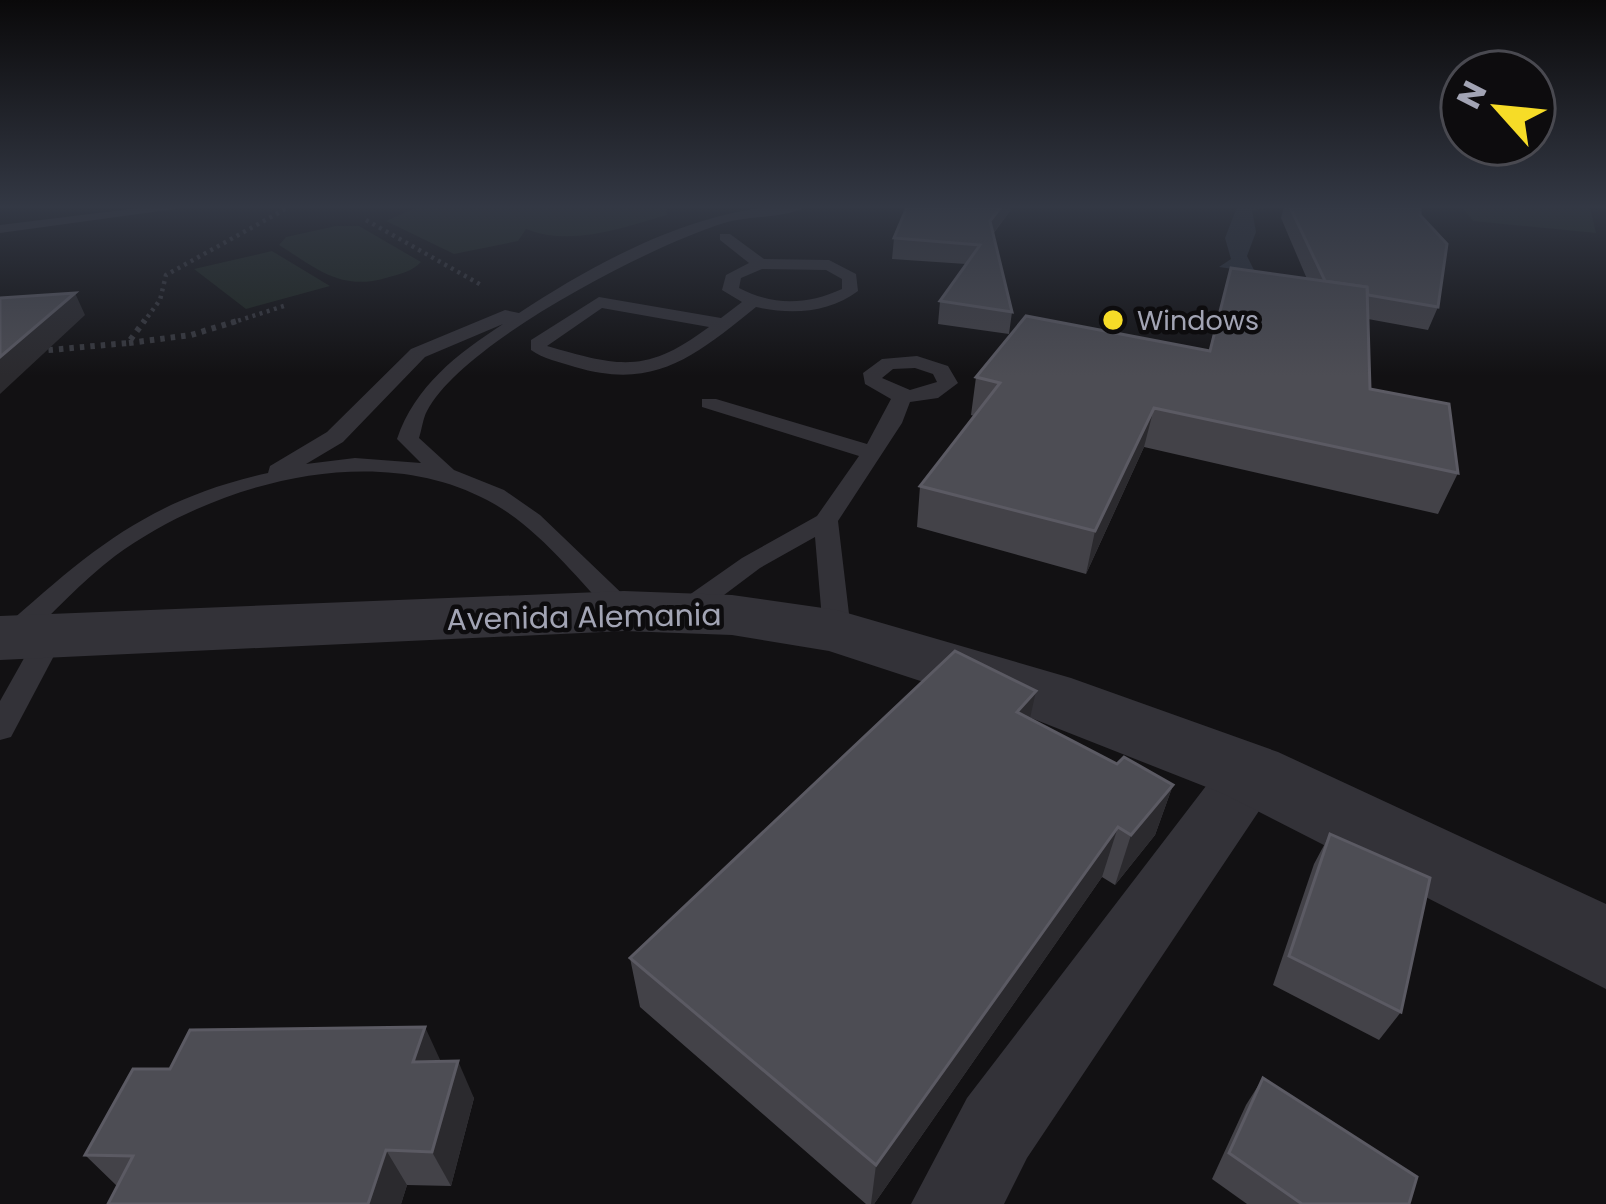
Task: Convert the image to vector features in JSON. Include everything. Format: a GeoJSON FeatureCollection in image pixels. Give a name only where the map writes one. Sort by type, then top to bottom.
{"type":"FeatureCollection","features":[{"type":"Feature","properties":{"kind":"street","name":"Avenida Alemania"},"geometry":{"type":"LineString","coordinates":[[21,636],[653,612],[837,631],[1046,696],[1251,773],[1606,948]]}},
{"type":"Feature","properties":{"kind":"street"},"geometry":{"type":"LineString","coordinates":[[956,1204],[997,1128],[1251,773]]}},
{"type":"Feature","properties":{"kind":"lane"},"geometry":{"type":"LineString","coordinates":[[0,729],[21,636],[117,544],[170,515],[257,482],[335,437],[394,371],[452,335],[544,304],[627,263]]}},
{"type":"Feature","properties":{"kind":"lane"},"geometry":{"type":"LineString","coordinates":[[760,264],[830,266],[850,277],[850,291],[807,306],[751,303],[730,290],[734,275],[760,264]]}},
{"type":"Feature","properties":{"kind":"lane"},"geometry":{"type":"LineString","coordinates":[[724,324],[599,302],[537,344],[540,350],[625,371],[662,362],[724,324],[751,303]]}},
{"type":"Feature","properties":{"kind":"lane"},"geometry":{"type":"LineString","coordinates":[[544,304],[447,373],[407,422],[408,439],[445,473],[529,516],[653,612],[826,521],[873,453],[903,395]]}},
{"type":"Feature","properties":{"kind":"lane"},"geometry":{"type":"LineString","coordinates":[[394,371],[447,373]]}},
{"type":"Feature","properties":{"kind":"lane"},"geometry":{"type":"LineString","coordinates":[[710,404],[873,453]]}},
{"type":"Feature","properties":{"kind":"lane"},"geometry":{"type":"LineString","coordinates":[[257,482],[342,469],[445,473]]}},
{"type":"Feature","properties":{"kind":"lane"},"geometry":{"type":"LineString","coordinates":[[826,521],[837,631]]}},
{"type":"Feature","properties":{"kind":"path"},"geometry":{"type":"LineString","coordinates":[[128,343],[160,300],[166,274],[186,263]]}},
{"type":"Feature","properties":{"kind":"path"},"geometry":{"type":"LineString","coordinates":[[442,263],[484,287]]}},
{"type":"Feature","properties":{"kind":"path"},"geometry":{"type":"LineString","coordinates":[[33,352],[191,335],[287,305]]}},
{"type":"Feature","properties":{"kind":"shaded area"},"geometry":{"type":"Polygon","coordinates":[[[219,263],[292,263],[330,286],[246,309],[194,269],[219,263]]]}},
{"type":"Feature","properties":{"kind":"shaded area"},"geometry":{"type":"Polygon","coordinates":[[[307,263],[419,263],[370,281],[330,275],[307,263]]]}},
{"type":"Feature","properties":{"kind":"shaded area"},"geometry":{"type":"Polygon","coordinates":[[[1251,263],[1255,272],[1219,267],[1251,263]]]}},
{"type":"Feature","properties":{"kind":"building"},"geometry":{"type":"Polygon","coordinates":[[[967,263],[1000,263],[1012,312],[940,301],[967,263]]]}},
{"type":"Feature","properties":{"kind":"building"},"geometry":{"type":"Polygon","coordinates":[[[1317,263],[1444,263],[1438,307],[1368,295],[1367,287],[1325,281],[1317,263]]]}},
{"type":"Feature","properties":{"kind":"building"},"geometry":{"type":"Polygon","coordinates":[[[1231,268],[1367,287],[1370,389],[1449,404],[1458,473],[1154,408],[1095,531],[920,486],[1000,383],[976,377],[1026,316],[1210,351],[1231,268]]]}},
{"type":"Feature","properties":{"kind":"building"},"geometry":{"type":"Polygon","coordinates":[[[75,293],[0,357],[0,298],[75,293]]]}},
{"type":"Feature","properties":{"kind":"building"},"geometry":{"type":"Polygon","coordinates":[[[955,651],[1036,691],[1017,712],[1117,764],[1124,757],[1173,785],[1131,835],[1118,827],[876,1165],[630,958],[955,651]]]}},
{"type":"Feature","properties":{"kind":"building"},"geometry":{"type":"Polygon","coordinates":[[[1330,834],[1430,878],[1401,1012],[1289,956],[1330,834]]]}},
{"type":"Feature","properties":{"kind":"building"},"geometry":{"type":"Polygon","coordinates":[[[425,1027],[413,1062],[458,1061],[432,1152],[386,1150],[368,1204],[108,1204],[133,1156],[85,1155],[133,1069],[170,1069],[190,1030],[425,1027]]]}},
{"type":"Feature","properties":{"kind":"building"},"geometry":{"type":"Polygon","coordinates":[[[1263,1078],[1417,1177],[1409,1204],[1302,1204],[1229,1153],[1263,1078]]]}},
{"type":"Feature","properties":{"kind":"place","name":"Windows"},"geometry":{"type":"Point","coordinates":[1113,320]}}]}
